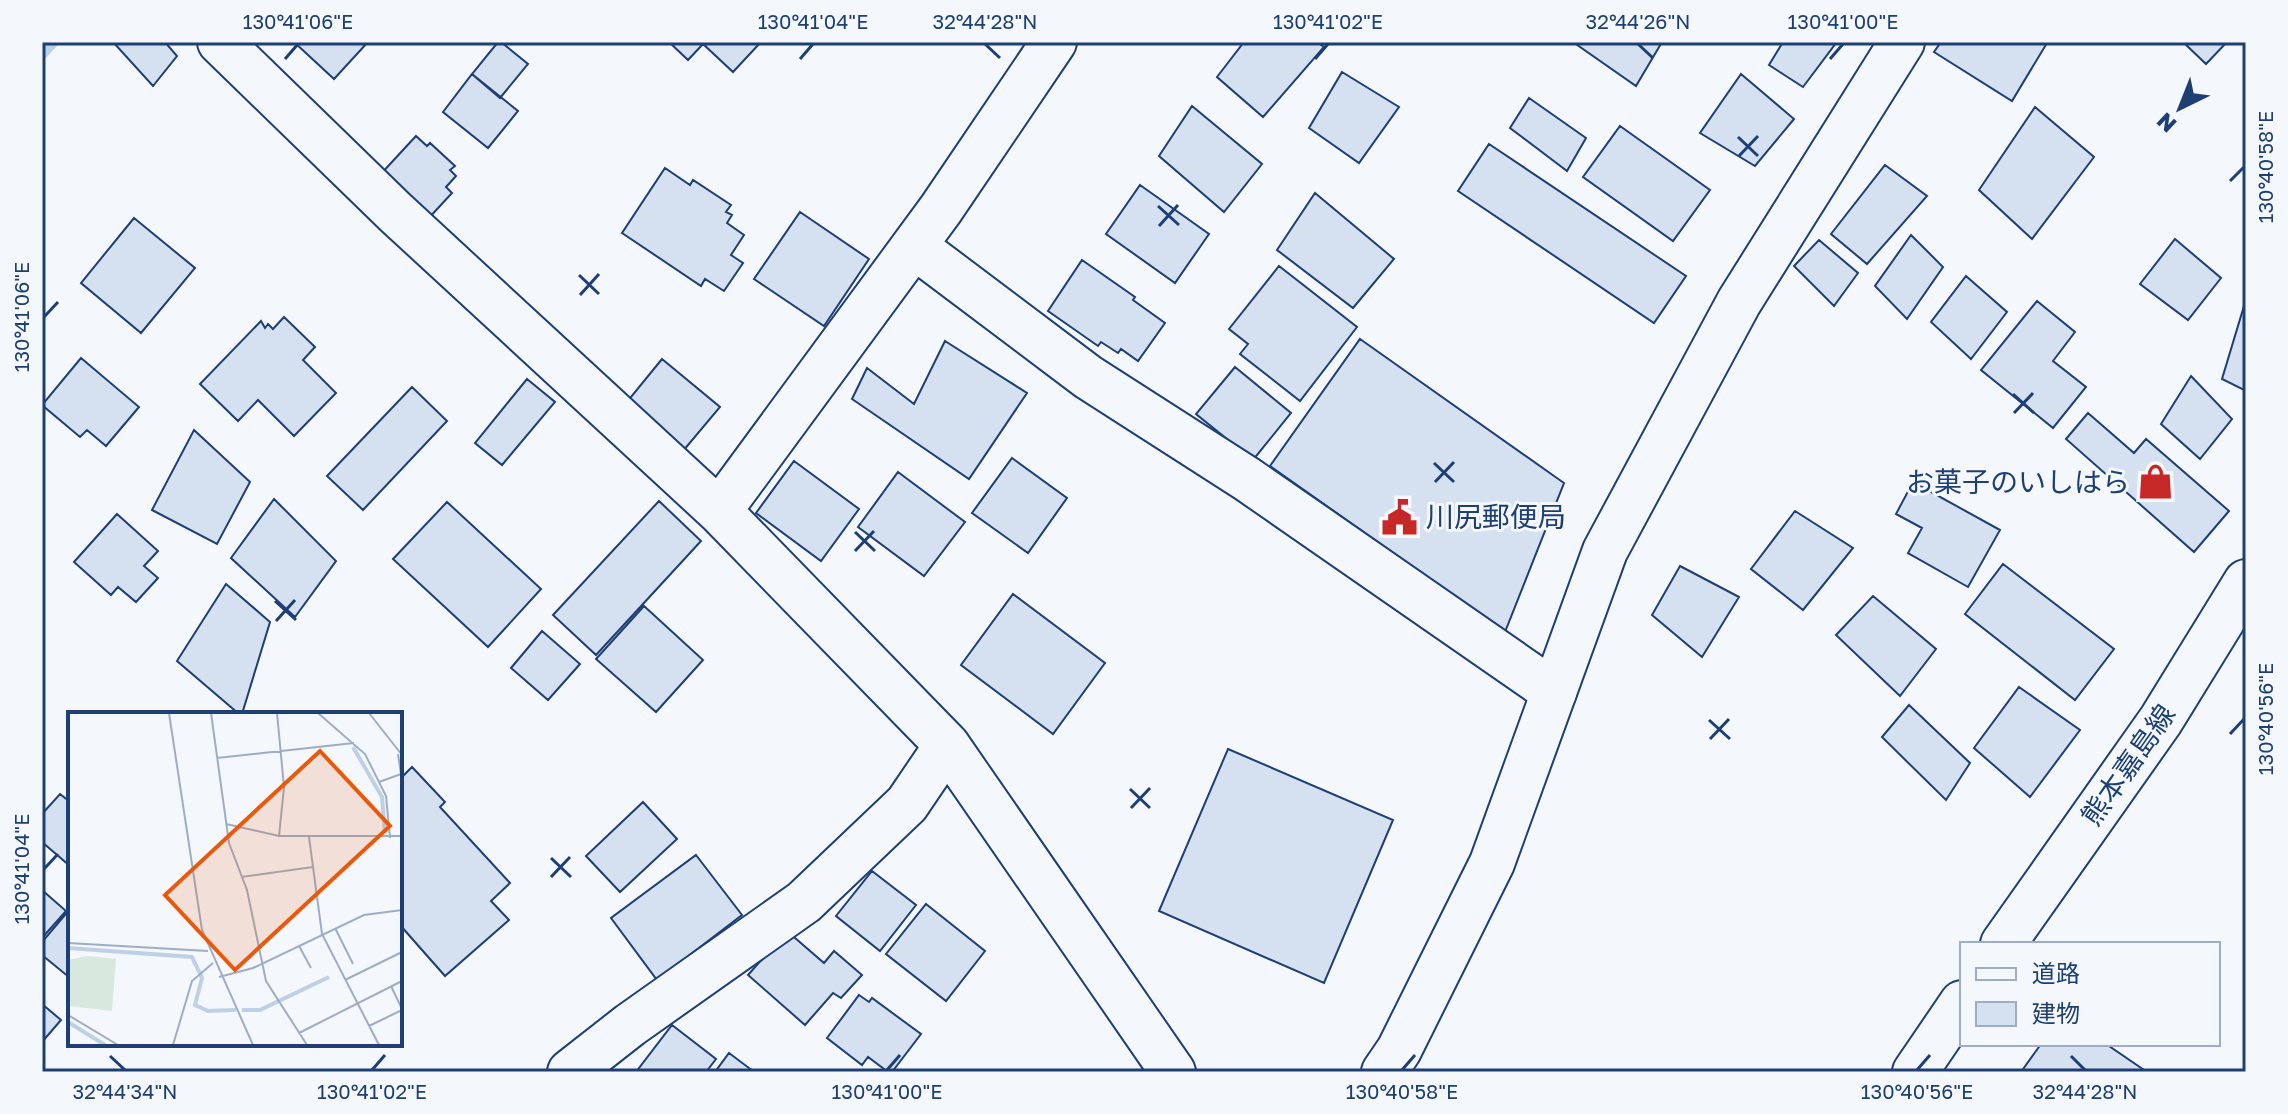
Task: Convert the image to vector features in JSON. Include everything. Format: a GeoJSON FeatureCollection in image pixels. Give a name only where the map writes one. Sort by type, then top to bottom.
{"type":"FeatureCollection","features":[{"type":"Feature","properties":{"kind":"street"},"geometry":{"type":"LineString","coordinates":[[220,42],[396,213],[719,511],[947,745],[1173,1072]]}},
{"type":"Feature","properties":{"kind":"street"},"geometry":{"type":"LineString","coordinates":[[719,511],[914,246],[1054,42]]}},
{"type":"Feature","properties":{"kind":"street"},"geometry":{"type":"LineString","coordinates":[[1384,1072],[1399,1050],[1492,863],[1605,551],[1739,302],[1902,42]]}},
{"type":"Feature","properties":{"kind":"street"},"geometry":{"type":"LineString","coordinates":[[914,246],[1088,377],[1247,479],[1554,692]]}},
{"type":"Feature","properties":{"kind":"street","name":"熊本嘉島線"},"geometry":{"type":"LineString","coordinates":[[2004,942],[2161,720],[2246,582]]}},
{"type":"Feature","properties":{"kind":"street"},"geometry":{"type":"LineString","coordinates":[[570,1072],[630,1025],[804,902],[907,804],[947,745]]}},
{"type":"Feature","properties":{"kind":"street"},"geometry":{"type":"LineString","coordinates":[[1915,1072],[1960,1006]]}},
{"type":"Feature","properties":{"kind":"building"},"geometry":{"type":"Polygon","coordinates":[[[113,42],[165,42],[177,56],[153,86],[113,42]]]}},
{"type":"Feature","properties":{"kind":"building"},"geometry":{"type":"Polygon","coordinates":[[[294,42],[368,42],[334,79],[294,42]]]}},
{"type":"Feature","properties":{"kind":"building"},"geometry":{"type":"Polygon","coordinates":[[[498,42],[528,64],[500,98],[472,74],[498,42]]]}},
{"type":"Feature","properties":{"kind":"building"},"geometry":{"type":"Polygon","coordinates":[[[669,42],[761,42],[733,72],[703,44],[688,60],[669,42]]]}},
{"type":"Feature","properties":{"kind":"building"},"geometry":{"type":"Polygon","coordinates":[[[1244,42],[1317,42],[1324,47],[1263,117],[1217,77],[1244,42]]]}},
{"type":"Feature","properties":{"kind":"building"},"geometry":{"type":"Polygon","coordinates":[[[1573,42],[1662,42],[1636,86],[1573,42]]]}},
{"type":"Feature","properties":{"kind":"building"},"geometry":{"type":"Polygon","coordinates":[[[1783,42],[1836,43],[1803,87],[1769,65],[1783,42]]]}},
{"type":"Feature","properties":{"kind":"building"},"geometry":{"type":"Polygon","coordinates":[[[1941,42],[2047,43],[2012,101],[1934,52],[1941,42]]]}},
{"type":"Feature","properties":{"kind":"building"},"geometry":{"type":"Polygon","coordinates":[[[2183,42],[2227,42],[2206,64],[2183,42]]]}},
{"type":"Feature","properties":{"kind":"building"},"geometry":{"type":"Polygon","coordinates":[[[1342,72],[1399,107],[1359,163],[1309,128],[1342,72]]]}},
{"type":"Feature","properties":{"kind":"building"},"geometry":{"type":"Polygon","coordinates":[[[472,74],[518,111],[488,148],[443,112],[472,74]]]}},
{"type":"Feature","properties":{"kind":"building"},"geometry":{"type":"Polygon","coordinates":[[[1741,74],[1794,119],[1755,166],[1700,133],[1741,74]]]}},
{"type":"Feature","properties":{"kind":"building"},"geometry":{"type":"Polygon","coordinates":[[[1529,98],[1586,138],[1567,171],[1510,128],[1529,98]]]}},
{"type":"Feature","properties":{"kind":"building"},"geometry":{"type":"Polygon","coordinates":[[[1192,106],[1262,164],[1224,212],[1159,156],[1192,106]]]}},
{"type":"Feature","properties":{"kind":"building"},"geometry":{"type":"Polygon","coordinates":[[[2035,107],[2094,157],[2032,239],[1979,190],[2035,107]]]}},
{"type":"Feature","properties":{"kind":"building"},"geometry":{"type":"Polygon","coordinates":[[[1620,126],[1710,190],[1673,241],[1583,177],[1620,126]]]}},
{"type":"Feature","properties":{"kind":"building"},"geometry":{"type":"Polygon","coordinates":[[[416,136],[427,146],[430,143],[455,166],[450,170],[456,176],[446,187],[452,193],[427,220],[379,176],[416,136]]]}},
{"type":"Feature","properties":{"kind":"building"},"geometry":{"type":"Polygon","coordinates":[[[1489,144],[1686,276],[1654,323],[1458,191],[1489,144]]]}},
{"type":"Feature","properties":{"kind":"building"},"geometry":{"type":"Polygon","coordinates":[[[1885,165],[1927,196],[1867,264],[1831,234],[1885,165]]]}},
{"type":"Feature","properties":{"kind":"building"},"geometry":{"type":"Polygon","coordinates":[[[665,168],[690,185],[693,180],[731,205],[726,212],[732,215],[727,223],[744,235],[731,255],[743,263],[724,291],[705,279],[701,286],[622,233],[665,168]]]}},
{"type":"Feature","properties":{"kind":"building"},"geometry":{"type":"Polygon","coordinates":[[[1140,185],[1209,234],[1175,283],[1106,234],[1140,185]]]}},
{"type":"Feature","properties":{"kind":"building"},"geometry":{"type":"Polygon","coordinates":[[[1315,193],[1394,259],[1353,308],[1277,250],[1315,193]]]}},
{"type":"Feature","properties":{"kind":"building"},"geometry":{"type":"Polygon","coordinates":[[[800,212],[869,259],[824,326],[754,279],[800,212]]]}},
{"type":"Feature","properties":{"kind":"building"},"geometry":{"type":"Polygon","coordinates":[[[134,218],[195,268],[141,333],[81,283],[134,218]]]}},
{"type":"Feature","properties":{"kind":"building"},"geometry":{"type":"Polygon","coordinates":[[[1911,235],[1943,267],[1907,319],[1875,286],[1911,235]]]}},
{"type":"Feature","properties":{"kind":"building"},"geometry":{"type":"Polygon","coordinates":[[[2175,239],[2221,278],[2188,320],[2140,284],[2175,239]]]}},
{"type":"Feature","properties":{"kind":"building"},"geometry":{"type":"Polygon","coordinates":[[[1819,240],[1858,273],[1834,306],[1794,266],[1819,240]]]}},
{"type":"Feature","properties":{"kind":"building"},"geometry":{"type":"Polygon","coordinates":[[[1082,260],[1135,297],[1133,300],[1165,323],[1138,361],[1121,349],[1118,353],[1101,342],[1098,346],[1048,311],[1082,260]]]}},
{"type":"Feature","properties":{"kind":"building"},"geometry":{"type":"Polygon","coordinates":[[[1279,266],[1357,327],[1300,401],[1240,354],[1248,344],[1229,329],[1279,266]]]}},
{"type":"Feature","properties":{"kind":"building"},"geometry":{"type":"Polygon","coordinates":[[[1966,276],[2007,312],[1971,359],[1931,322],[1966,276]]]}},
{"type":"Feature","properties":{"kind":"building"},"geometry":{"type":"Polygon","coordinates":[[[2037,301],[2075,332],[2053,361],[2086,387],[2053,428],[1981,370],[2037,301]]]}},
{"type":"Feature","properties":{"kind":"building"},"geometry":{"type":"Polygon","coordinates":[[[2244,306],[2246,308],[2246,391],[2222,379],[2244,306]]]}},
{"type":"Feature","properties":{"kind":"building"},"geometry":{"type":"Polygon","coordinates":[[[284,317],[315,347],[303,360],[336,393],[294,436],[258,400],[238,421],[200,384],[261,321],[265,328],[268,324],[273,329],[284,317]]]}},
{"type":"Feature","properties":{"kind":"building"},"geometry":{"type":"Polygon","coordinates":[[[1360,339],[1564,483],[1505,632],[1270,466],[1360,339]]]}},
{"type":"Feature","properties":{"kind":"building"},"geometry":{"type":"Polygon","coordinates":[[[945,341],[1027,393],[969,479],[852,399],[867,368],[914,404],[945,341]]]}},
{"type":"Feature","properties":{"kind":"building"},"geometry":{"type":"Polygon","coordinates":[[[81,358],[139,407],[106,446],[87,430],[80,437],[42,405],[81,358]]]}},
{"type":"Feature","properties":{"kind":"building"},"geometry":{"type":"Polygon","coordinates":[[[662,359],[720,407],[683,451],[626,403],[662,359]]]}},
{"type":"Feature","properties":{"kind":"building"},"geometry":{"type":"Polygon","coordinates":[[[1235,367],[1291,413],[1253,460],[1196,414],[1235,367]]]}},
{"type":"Feature","properties":{"kind":"building"},"geometry":{"type":"Polygon","coordinates":[[[2191,376],[2232,419],[2200,459],[2161,424],[2191,376]]]}},
{"type":"Feature","properties":{"kind":"building"},"geometry":{"type":"Polygon","coordinates":[[[527,379],[555,402],[502,465],[475,443],[527,379]]]}},
{"type":"Feature","properties":{"kind":"building"},"geometry":{"type":"Polygon","coordinates":[[[412,387],[447,421],[363,510],[327,476],[412,387]]]}},
{"type":"Feature","properties":{"kind":"building","name":"お菓子のいしはら"},"geometry":{"type":"Polygon","coordinates":[[[2088,413],[2134,453],[2146,439],[2229,511],[2194,552],[2066,439],[2088,413]]]}},
{"type":"Feature","properties":{"kind":"building"},"geometry":{"type":"Polygon","coordinates":[[[194,430],[250,482],[217,544],[152,510],[194,430]]]}},
{"type":"Feature","properties":{"kind":"building"},"geometry":{"type":"Polygon","coordinates":[[[1012,458],[1067,498],[1028,553],[972,513],[1012,458]]]}},
{"type":"Feature","properties":{"kind":"building"},"geometry":{"type":"Polygon","coordinates":[[[794,461],[859,509],[821,561],[756,513],[794,461]]]}},
{"type":"Feature","properties":{"kind":"building"},"geometry":{"type":"Polygon","coordinates":[[[898,472],[965,522],[924,576],[858,527],[898,472]]]}},
{"type":"Feature","properties":{"kind":"building"},"geometry":{"type":"Polygon","coordinates":[[[1913,482],[2000,530],[1968,587],[1908,553],[1922,528],[1896,514],[1913,482]]]}},
{"type":"Feature","properties":{"kind":"building"},"geometry":{"type":"Polygon","coordinates":[[[274,499],[336,561],[295,617],[231,558],[274,499]]]}},
{"type":"Feature","properties":{"kind":"building"},"geometry":{"type":"Polygon","coordinates":[[[659,501],[701,541],[596,655],[553,615],[659,501]]]}},
{"type":"Feature","properties":{"kind":"building"},"geometry":{"type":"Polygon","coordinates":[[[447,502],[541,589],[488,647],[393,559],[447,502]]]}},
{"type":"Feature","properties":{"kind":"building"},"geometry":{"type":"Polygon","coordinates":[[[1795,511],[1853,548],[1803,610],[1751,569],[1795,511]]]}},
{"type":"Feature","properties":{"kind":"building"},"geometry":{"type":"Polygon","coordinates":[[[117,514],[158,551],[144,566],[158,578],[136,602],[118,587],[111,595],[74,562],[117,514]]]}},
{"type":"Feature","properties":{"kind":"building"},"geometry":{"type":"Polygon","coordinates":[[[2003,564],[2114,649],[2075,700],[1965,614],[2003,564]]]}},
{"type":"Feature","properties":{"kind":"building"},"geometry":{"type":"Polygon","coordinates":[[[1680,566],[1739,597],[1702,657],[1652,615],[1680,566]]]}},
{"type":"Feature","properties":{"kind":"building"},"geometry":{"type":"Polygon","coordinates":[[[226,584],[270,622],[243,712],[237,712],[177,661],[226,584]]]}},
{"type":"Feature","properties":{"kind":"building"},"geometry":{"type":"Polygon","coordinates":[[[1013,594],[1105,663],[1053,734],[961,665],[1013,594]]]}},
{"type":"Feature","properties":{"kind":"building"},"geometry":{"type":"Polygon","coordinates":[[[1873,596],[1936,649],[1900,696],[1836,635],[1873,596]]]}},
{"type":"Feature","properties":{"kind":"building"},"geometry":{"type":"Polygon","coordinates":[[[644,606],[703,660],[656,712],[596,659],[644,606]]]}},
{"type":"Feature","properties":{"kind":"building"},"geometry":{"type":"Polygon","coordinates":[[[542,631],[580,664],[548,700],[511,668],[542,631]]]}},
{"type":"Feature","properties":{"kind":"building"},"geometry":{"type":"Polygon","coordinates":[[[2019,687],[2080,730],[2030,797],[1974,748],[2019,687]]]}},
{"type":"Feature","properties":{"kind":"building"},"geometry":{"type":"Polygon","coordinates":[[[1909,705],[1970,763],[1946,800],[1882,737],[1909,705]]]}},
{"type":"Feature","properties":{"kind":"building"},"geometry":{"type":"Polygon","coordinates":[[[1228,749],[1393,820],[1324,983],[1159,911],[1228,749]]]}},
{"type":"Feature","properties":{"kind":"building"},"geometry":{"type":"Polygon","coordinates":[[[412,767],[445,802],[440,807],[510,883],[491,901],[509,920],[445,976],[402,927],[402,777],[412,767]]]}},
{"type":"Feature","properties":{"kind":"building"},"geometry":{"type":"Polygon","coordinates":[[[60,794],[68,800],[68,864],[42,842],[42,814],[60,794]]]}},
{"type":"Feature","properties":{"kind":"building"},"geometry":{"type":"Polygon","coordinates":[[[643,802],[677,839],[620,892],[586,856],[643,802]]]}},
{"type":"Feature","properties":{"kind":"building"},"geometry":{"type":"Polygon","coordinates":[[[696,855],[742,915],[657,980],[611,918],[696,855]]]}},
{"type":"Feature","properties":{"kind":"building"},"geometry":{"type":"Polygon","coordinates":[[[872,871],[916,905],[880,951],[836,916],[872,871]]]}},
{"type":"Feature","properties":{"kind":"building"},"geometry":{"type":"Polygon","coordinates":[[[42,890],[66,911],[42,938],[42,890]]]}},
{"type":"Feature","properties":{"kind":"building"},"geometry":{"type":"Polygon","coordinates":[[[926,904],[985,951],[946,1001],[886,954],[926,904]]]}},
{"type":"Feature","properties":{"kind":"building"},"geometry":{"type":"Polygon","coordinates":[[[68,911],[68,976],[42,955],[42,942],[68,911]]]}},
{"type":"Feature","properties":{"kind":"building"},"geometry":{"type":"Polygon","coordinates":[[[787,931],[824,963],[834,951],[862,975],[841,998],[833,993],[805,1025],[748,975],[787,931]]]}},
{"type":"Feature","properties":{"kind":"building"},"geometry":{"type":"Polygon","coordinates":[[[859,995],[869,1002],[872,998],[921,1034],[892,1072],[868,1057],[862,1065],[827,1038],[859,995]]]}},
{"type":"Feature","properties":{"kind":"building"},"geometry":{"type":"Polygon","coordinates":[[[42,1004],[61,1020],[42,1042],[42,1004]]]}},
{"type":"Feature","properties":{"kind":"building"},"geometry":{"type":"Polygon","coordinates":[[[672,1025],[716,1059],[706,1072],[636,1072],[672,1025]]]}},
{"type":"Feature","properties":{"kind":"building"},"geometry":{"type":"Polygon","coordinates":[[[2040,1046],[2109,1046],[2147,1072],[2021,1072],[2040,1046]]]}},
{"type":"Feature","properties":{"kind":"building"},"geometry":{"type":"Polygon","coordinates":[[[729,1053],[753,1071],[715,1072],[729,1053]]]}},
{"type":"Feature","properties":{"kind":"waterway"},"geometry":{"type":"LineString","coordinates":[[42,52],[51,42]]}},
{"type":"Feature","properties":{"kind":"place","name":"お菓子のいしはら"},"geometry":{"type":"Point","coordinates":[2156,482]}},
{"type":"Feature","properties":{"kind":"place","name":"川尻郵便局"},"geometry":{"type":"Point","coordinates":[1400,517]}}]}
